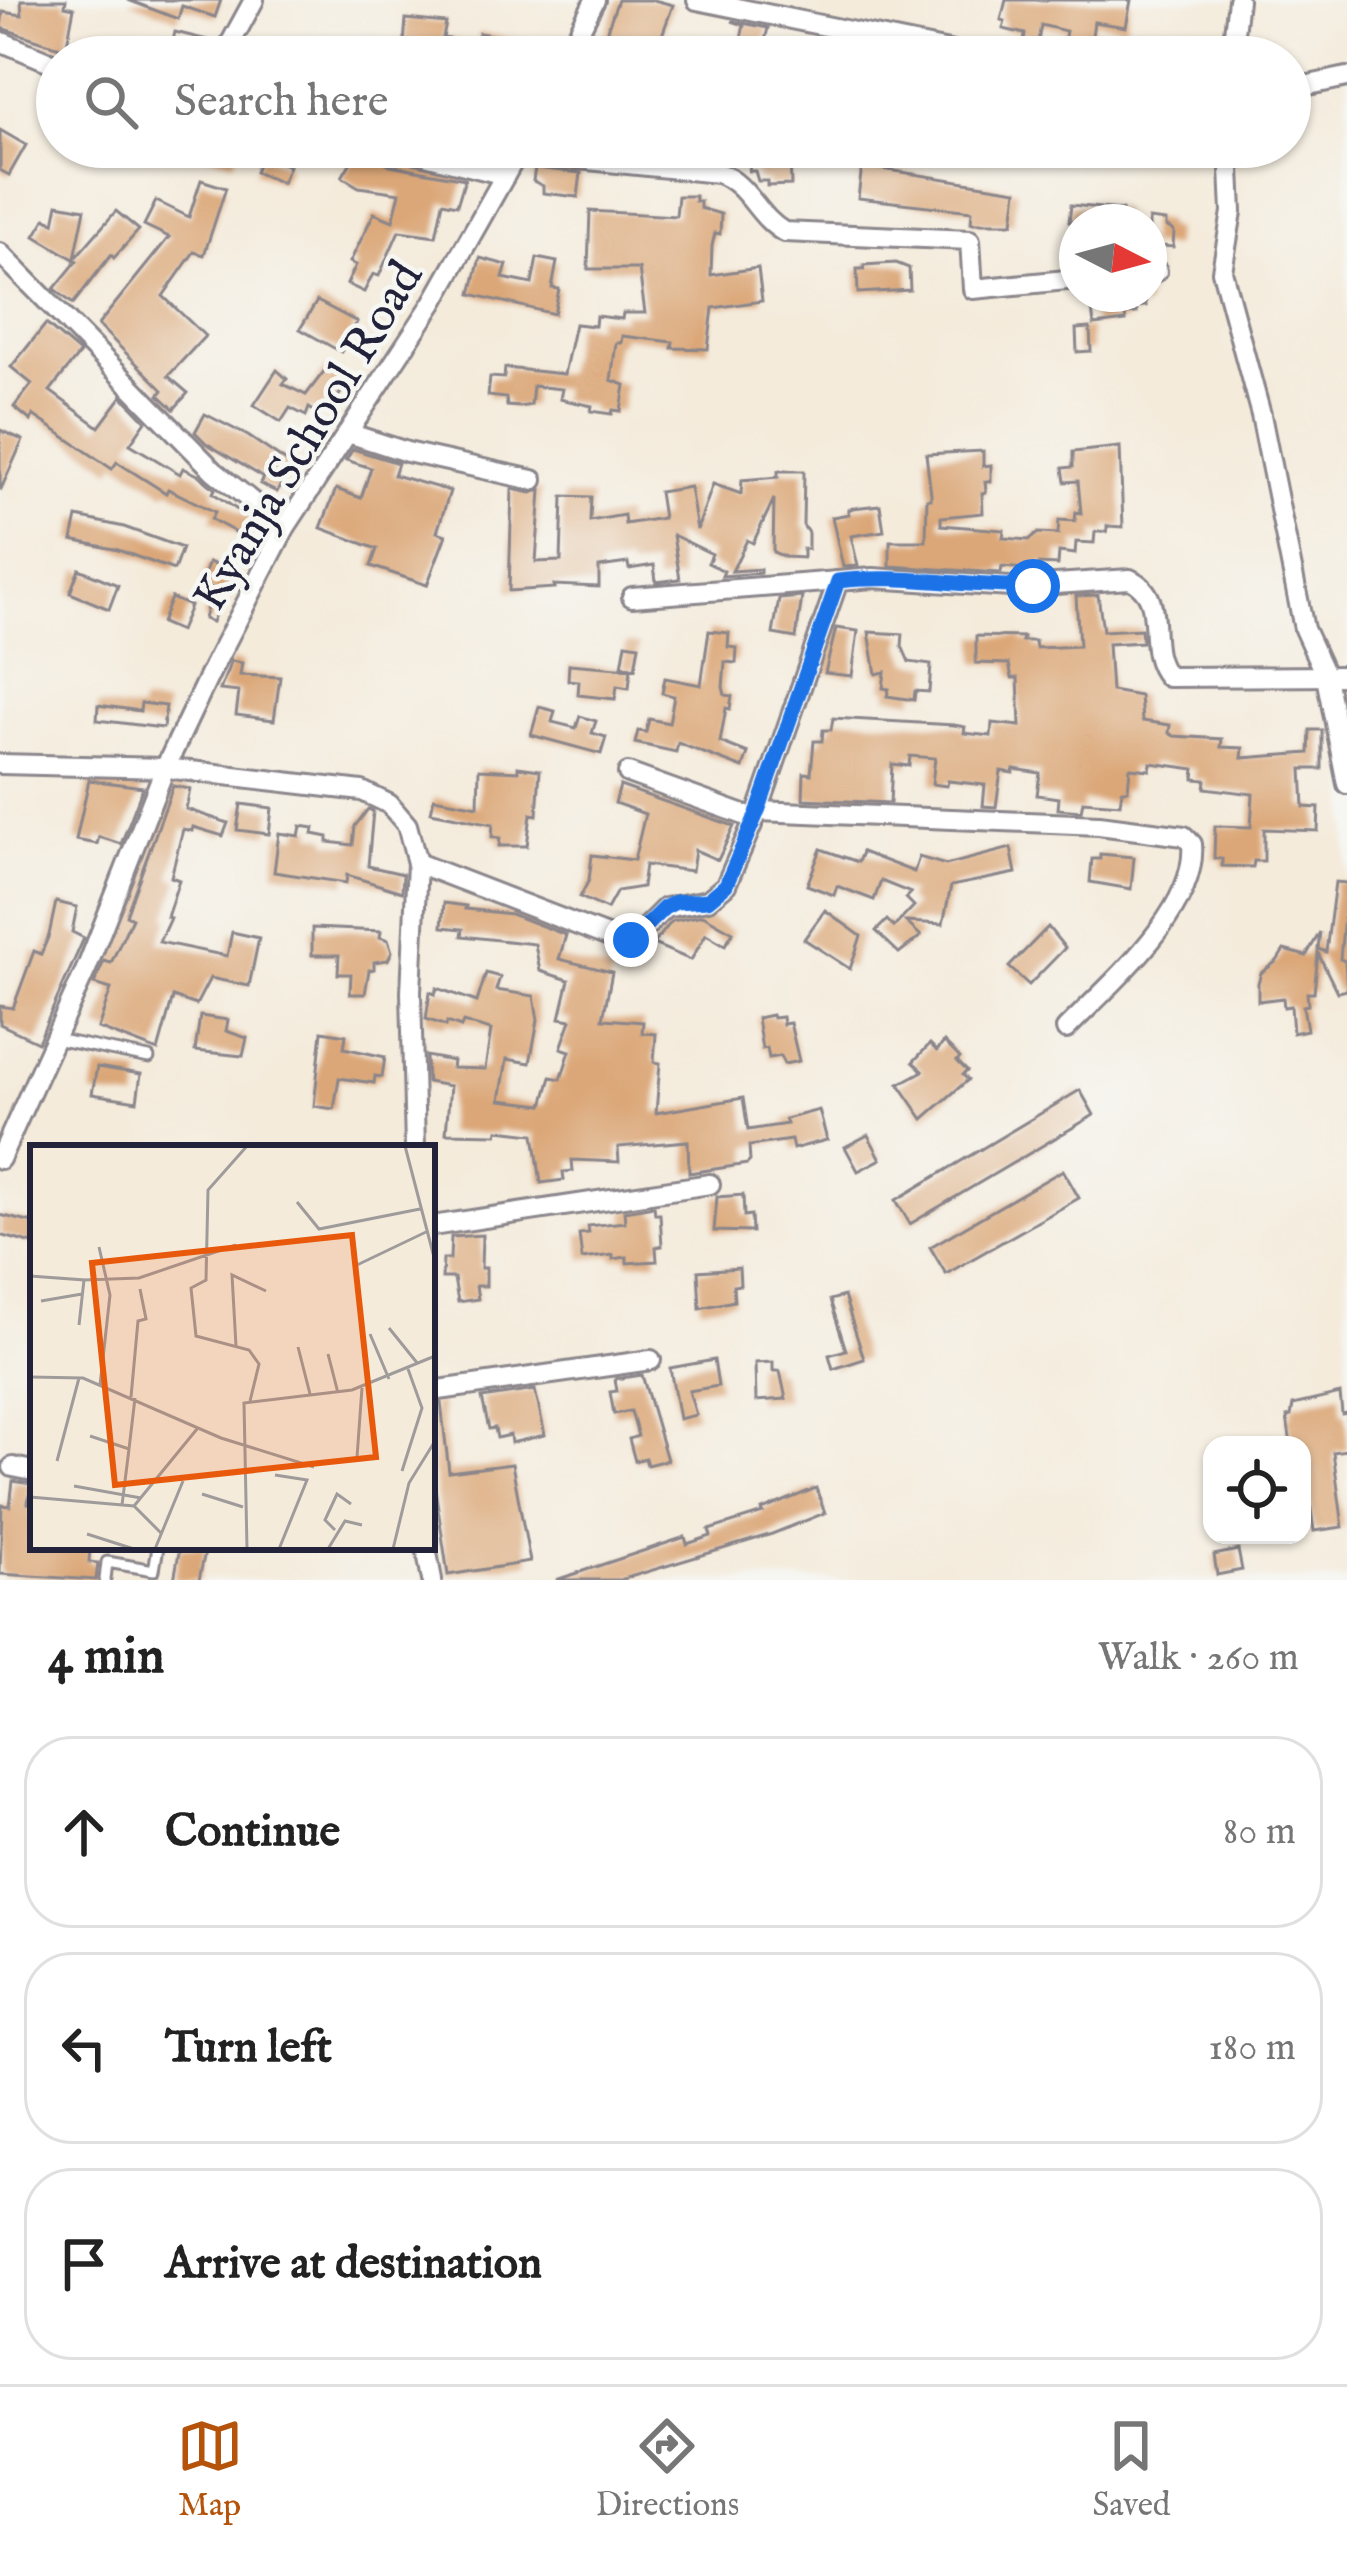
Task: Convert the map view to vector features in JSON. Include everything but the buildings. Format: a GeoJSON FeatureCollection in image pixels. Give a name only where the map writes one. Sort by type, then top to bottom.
{"type":"FeatureCollection","features":[{"type":"Feature","properties":{"kind":"street"},"geometry":{"type":"LineString","coordinates":[[234,36],[254,0]]}},
{"type":"Feature","properties":{"kind":"street"},"geometry":{"type":"LineString","coordinates":[[577,36],[596,0]]}},
{"type":"Feature","properties":{"kind":"street"},"geometry":{"type":"LineString","coordinates":[[697,0],[874,36]]}},
{"type":"Feature","properties":{"kind":"street"},"geometry":{"type":"LineString","coordinates":[[1234,36],[1238,0]]}},
{"type":"Feature","properties":{"kind":"street"},"geometry":{"type":"LineString","coordinates":[[0,41],[36,56]]}},
{"type":"Feature","properties":{"kind":"street"},"geometry":{"type":"LineString","coordinates":[[1311,84],[1347,76]]}},
{"type":"Feature","properties":{"kind":"street"},"geometry":{"type":"LineString","coordinates":[[477,168],[505,175]]}},
{"type":"Feature","properties":{"kind":"street","name":"Kyanja School Road"},"geometry":{"type":"LineString","coordinates":[[0,1160],[87,968],[165,768],[285,528],[433,303],[509,168]]}},
{"type":"Feature","properties":{"kind":"street"},"geometry":{"type":"LineString","coordinates":[[675,168],[718,173],[743,187],[770,224],[784,232],[970,241],[973,289],[1059,281]]}},
{"type":"Feature","properties":{"kind":"street"},"geometry":{"type":"LineString","coordinates":[[1230,168],[1232,212],[1222,272],[1261,415],[1304,629],[1326,677],[1347,784]]}},
{"type":"Feature","properties":{"kind":"street"},"geometry":{"type":"LineString","coordinates":[[0,253],[214,471],[285,528]]}},
{"type":"Feature","properties":{"kind":"street"},"geometry":{"type":"LineString","coordinates":[[348,433],[407,452],[533,480]]}},
{"type":"Feature","properties":{"kind":"street"},"geometry":{"type":"LineString","coordinates":[[632,597],[873,578],[1011,587],[1130,579],[1143,585],[1153,602],[1157,658],[1168,676],[1347,676]]}},
{"type":"Feature","properties":{"kind":"street"},"geometry":{"type":"LineString","coordinates":[[417,862],[622,942],[641,932],[664,908],[713,898],[726,885],[757,815],[838,581]]}},
{"type":"Feature","properties":{"kind":"street"},"geometry":{"type":"LineString","coordinates":[[0,764],[165,768],[362,791],[389,804],[407,825],[417,862],[411,992],[416,1145]]}},
{"type":"Feature","properties":{"kind":"street"},"geometry":{"type":"LineString","coordinates":[[628,773],[757,815],[1099,825],[1184,836],[1192,844],[1186,883],[1150,942],[1066,1029]]}},
{"type":"Feature","properties":{"kind":"street"},"geometry":{"type":"LineString","coordinates":[[435,1226],[710,1184]]}},
{"type":"Feature","properties":{"kind":"street"},"geometry":{"type":"LineString","coordinates":[[435,1391],[651,1360]]}},
{"type":"Feature","properties":{"kind":"street"},"geometry":{"type":"LineString","coordinates":[[427,1550],[432,1580]]}},
{"type":"Feature","properties":{"kind":"lane"},"geometry":{"type":"LineString","coordinates":[[55,1039],[149,1058]]}},
{"type":"Feature","properties":{"kind":"lane"},"geometry":{"type":"LineString","coordinates":[[105,1580],[109,1550]]}},
{"type":"Feature","properties":{"kind":"lane"},"geometry":{"type":"LineString","coordinates":[[107,1562],[154,1570],[157,1550]]}},
{"type":"Feature","properties":{"kind":"route"},"geometry":{"type":"LineString","coordinates":[[631,940],[664,908],[676,902],[708,900],[726,885],[758,811],[838,581],[873,578],[976,587],[1033,586]]}}]}
